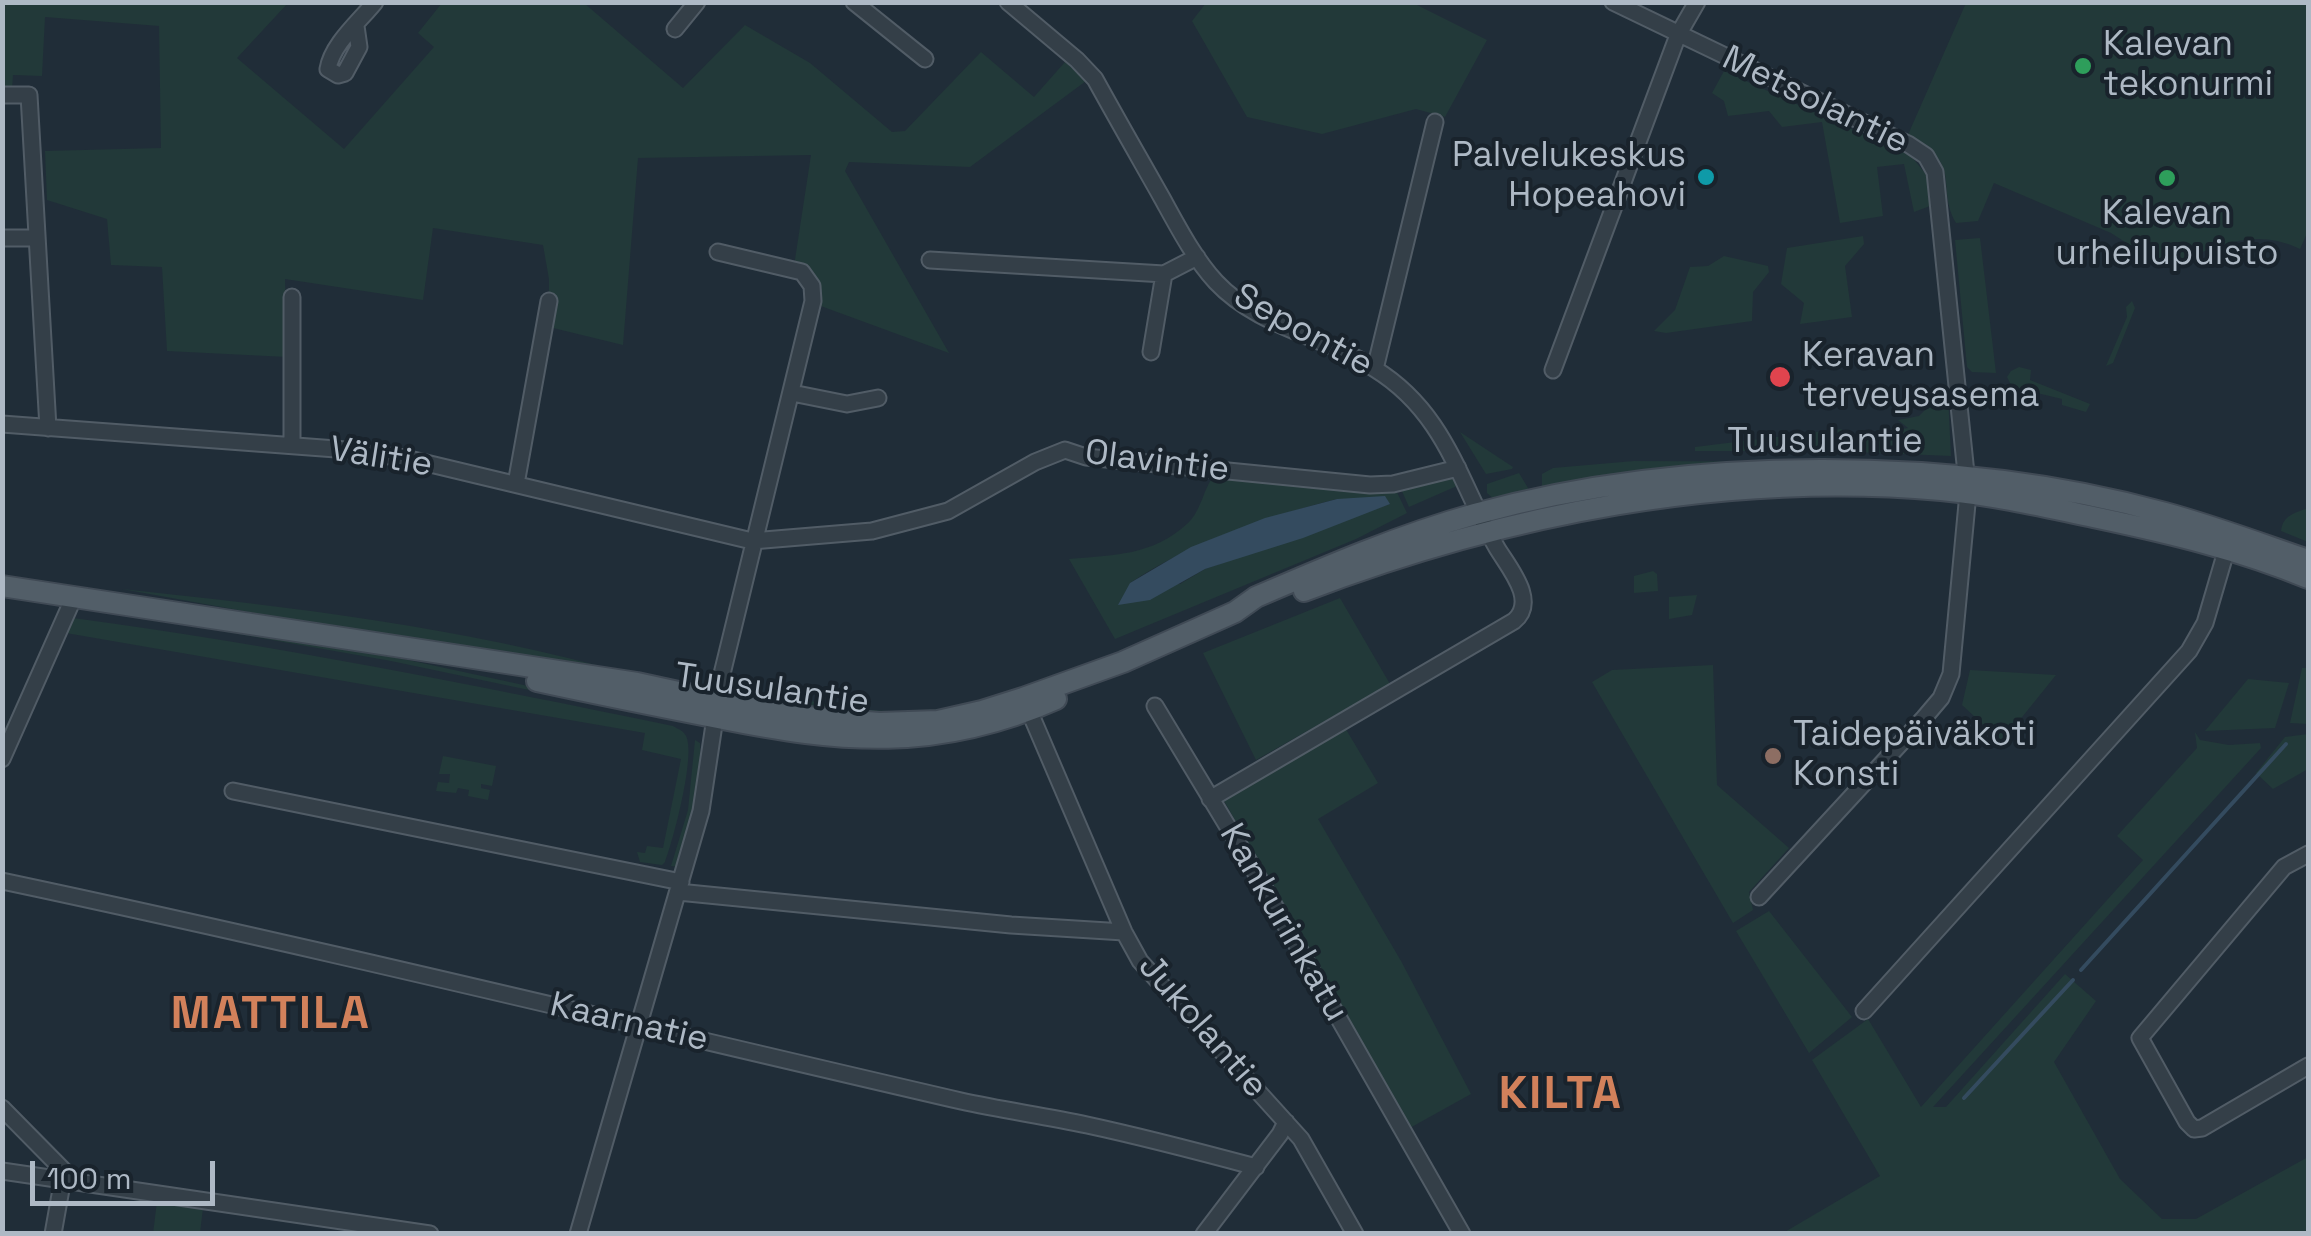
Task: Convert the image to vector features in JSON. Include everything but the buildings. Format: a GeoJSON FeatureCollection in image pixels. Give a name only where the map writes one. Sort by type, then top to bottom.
{"type":"FeatureCollection","features":[{"type":"Feature","properties":{"kind":"main road","name":"Tuusulantie"},"geometry":{"type":"LineString","coordinates":[[1968,484],[2227,548],[2308,578]]}},
{"type":"Feature","properties":{"kind":"main road","name":"Tuusulantie"},"geometry":{"type":"LineString","coordinates":[[2,586],[196,613],[404,649],[490,672],[717,709],[794,733],[880,739],[939,735],[1026,704],[1235,612],[1260,607],[1484,523],[1714,492],[1968,484],[2096,497],[2164,513],[2308,560]]}},
{"type":"Feature","properties":{"kind":"street"},"geometry":{"type":"LineString","coordinates":[[356,26],[375,2]]}},
{"type":"Feature","properties":{"kind":"street"},"geometry":{"type":"LineString","coordinates":[[675,29],[697,2]]}},
{"type":"Feature","properties":{"kind":"street"},"geometry":{"type":"LineString","coordinates":[[854,2],[925,59]]}},
{"type":"Feature","properties":{"kind":"street"},"geometry":{"type":"LineString","coordinates":[[1008,2],[1095,79],[1197,257]]}},
{"type":"Feature","properties":{"kind":"street","name":"Metsolantie"},"geometry":{"type":"LineString","coordinates":[[1613,2],[1908,144],[1932,163],[1943,230],[1968,484]]}},
{"type":"Feature","properties":{"kind":"street"},"geometry":{"type":"LineString","coordinates":[[1553,370],[1623,174],[1678,35],[1697,2]]}},
{"type":"Feature","properties":{"kind":"street"},"geometry":{"type":"LineString","coordinates":[[2,96],[28,87],[48,428]]}},
{"type":"Feature","properties":{"kind":"street"},"geometry":{"type":"LineString","coordinates":[[1375,368],[1435,122]]}},
{"type":"Feature","properties":{"kind":"street"},"geometry":{"type":"LineString","coordinates":[[2,238],[37,238]]}},
{"type":"Feature","properties":{"kind":"street"},"geometry":{"type":"LineString","coordinates":[[578,1234],[701,812],[717,709],[752,540],[813,302],[812,286],[802,272],[718,252]]}},
{"type":"Feature","properties":{"kind":"street","name":"Sepontie"},"geometry":{"type":"LineString","coordinates":[[1164,274],[1197,257],[1234,298],[1270,320],[1375,368],[1423,410],[1458,468],[1484,523]]}},
{"type":"Feature","properties":{"kind":"street"},"geometry":{"type":"LineString","coordinates":[[930,260],[1164,274],[1151,352]]}},
{"type":"Feature","properties":{"kind":"street"},"geometry":{"type":"LineString","coordinates":[[292,297],[292,445]]}},
{"type":"Feature","properties":{"kind":"street"},"geometry":{"type":"LineString","coordinates":[[516,484],[549,301]]}},
{"type":"Feature","properties":{"kind":"street"},"geometry":{"type":"LineString","coordinates":[[792,393],[847,404],[878,398]]}},
{"type":"Feature","properties":{"kind":"street","name":"Välitie"},"geometry":{"type":"LineString","coordinates":[[2,424],[292,445],[405,458],[752,540]]}},
{"type":"Feature","properties":{"kind":"street","name":"Olavintie"},"geometry":{"type":"LineString","coordinates":[[752,540],[872,531],[948,511],[1064,450],[1086,457],[1370,486],[1458,468]]}},
{"type":"Feature","properties":{"kind":"street"},"geometry":{"type":"LineString","coordinates":[[1759,897],[1924,718],[1948,684],[1968,484]]}},
{"type":"Feature","properties":{"kind":"street","name":"Kankurinkatu"},"geometry":{"type":"LineString","coordinates":[[1462,1234],[1210,798],[1519,617],[1524,605],[1520,586],[1484,523]]}},
{"type":"Feature","properties":{"kind":"street"},"geometry":{"type":"LineString","coordinates":[[1864,1011],[2189,651],[2205,623],[2227,548]]}},
{"type":"Feature","properties":{"kind":"street"},"geometry":{"type":"LineString","coordinates":[[3,757],[74,597]]}},
{"type":"Feature","properties":{"kind":"street","name":"Jukolantie"},"geometry":{"type":"LineString","coordinates":[[1026,704],[1124,932],[1152,978],[1301,1139],[1355,1234]]}},
{"type":"Feature","properties":{"kind":"street"},"geometry":{"type":"LineString","coordinates":[[1155,706],[1210,798]]}},
{"type":"Feature","properties":{"kind":"street"},"geometry":{"type":"LineString","coordinates":[[233,791],[679,887],[1010,925],[1124,932]]}},
{"type":"Feature","properties":{"kind":"street"},"geometry":{"type":"LineString","coordinates":[[2308,854],[2284,867],[2142,1032],[2143,1047],[2194,1129],[2308,1066]]}},
{"type":"Feature","properties":{"kind":"street","name":"Kaarnatie"},"geometry":{"type":"LineString","coordinates":[[2,881],[218,926],[1256,1167]]}},
{"type":"Feature","properties":{"kind":"street"},"geometry":{"type":"LineString","coordinates":[[2,1108],[67,1178]]}},
{"type":"Feature","properties":{"kind":"street"},"geometry":{"type":"LineString","coordinates":[[1204,1234],[1286,1122]]}},
{"type":"Feature","properties":{"kind":"street"},"geometry":{"type":"LineString","coordinates":[[2,1170],[430,1234]]}},
{"type":"Feature","properties":{"kind":"street"},"geometry":{"type":"LineString","coordinates":[[52,1234],[67,1178]]}},
{"type":"Feature","properties":{"kind":"green space"},"geometry":{"type":"Polygon","coordinates":[[[3,2],[288,3],[237,58],[344,149],[434,47],[418,33],[442,3],[584,3],[683,88],[745,25],[810,63],[892,132],[905,131],[981,52],[1034,97],[1065,62],[1086,81],[970,167],[849,162],[845,171],[949,353],[818,305],[794,266],[811,155],[638,158],[623,345],[549,327],[549,279],[543,245],[433,228],[423,300],[285,279],[287,357],[167,351],[162,267],[111,265],[107,219],[47,200],[45,151],[161,148],[159,26],[45,17],[42,76],[13,75],[12,90],[3,90],[3,2]]]}},
{"type":"Feature","properties":{"kind":"green space"},"geometry":{"type":"Polygon","coordinates":[[[1206,3],[1413,3],[1487,40],[1445,117],[1416,109],[1322,134],[1247,117],[1192,21],[1206,3]]]}},
{"type":"Feature","properties":{"kind":"green space","name":"Kalevan urheilupuisto"},"geometry":{"type":"Polygon","coordinates":[[[1966,3],[2308,3],[2308,231],[2300,249],[2282,242],[2247,240],[2164,267],[2111,233],[1994,183],[1978,221],[1956,223],[1942,166],[1936,156],[1907,137],[1966,3]]]}},
{"type":"Feature","properties":{"kind":"green space"},"geometry":{"type":"Polygon","coordinates":[[[1724,71],[1911,156],[1929,178],[1930,206],[1914,212],[1904,164],[1877,167],[1883,216],[1840,223],[1822,122],[1782,127],[1769,111],[1728,116],[1724,101],[1712,93],[1724,71]]]}},
{"type":"Feature","properties":{"kind":"green space"},"geometry":{"type":"Polygon","coordinates":[[[1863,236],[1864,244],[1845,266],[1852,317],[1800,324],[1804,303],[1781,284],[1787,248],[1863,236]]]}},
{"type":"Feature","properties":{"kind":"green space"},"geometry":{"type":"Polygon","coordinates":[[[1980,238],[1996,373],[1972,372],[1967,367],[1955,240],[1980,238]]]}},
{"type":"Feature","properties":{"kind":"green space"},"geometry":{"type":"Polygon","coordinates":[[[1724,256],[1768,266],[1769,272],[1753,292],[1752,321],[1666,333],[1654,331],[1675,310],[1690,267],[1708,266],[1724,256]]]}},
{"type":"Feature","properties":{"kind":"green space"},"geometry":{"type":"Polygon","coordinates":[[[2132,301],[2135,308],[2113,363],[2106,366],[2127,317],[2126,307],[2132,301]]]}},
{"type":"Feature","properties":{"kind":"green space"},"geometry":{"type":"Polygon","coordinates":[[[2019,367],[2031,370],[2030,380],[2090,404],[2086,412],[2062,405],[2062,399],[2012,387],[2007,377],[2019,367]]]}},
{"type":"Feature","properties":{"kind":"green space"},"geometry":{"type":"Polygon","coordinates":[[[1940,395],[1948,395],[1951,456],[1695,451],[1695,447],[1841,429],[1850,437],[1908,428],[1898,420],[1919,416],[1940,395]]]}},
{"type":"Feature","properties":{"kind":"green space"},"geometry":{"type":"Polygon","coordinates":[[[1460,432],[1513,467],[1512,469],[1486,474],[1460,432]]]}},
{"type":"Feature","properties":{"kind":"green space"},"geometry":{"type":"Polygon","coordinates":[[[1634,461],[1837,462],[1546,492],[1542,486],[1542,474],[1553,468],[1634,461]]]}},
{"type":"Feature","properties":{"kind":"green space"},"geometry":{"type":"Polygon","coordinates":[[[1519,473],[1528,488],[1527,499],[1496,501],[1487,493],[1487,484],[1519,473]]]}},
{"type":"Feature","properties":{"kind":"green space"},"geometry":{"type":"Polygon","coordinates":[[[1214,475],[1393,484],[1407,513],[1356,539],[1115,639],[1069,559],[1132,552],[1161,542],[1192,518],[1214,475]],[[1337,499],[1282,514],[1204,543],[1130,583],[1180,584],[1205,569],[1389,504],[1337,499]]]}},
{"type":"Feature","properties":{"kind":"green space"},"geometry":{"type":"Polygon","coordinates":[[[1442,475],[1452,478],[1457,486],[1409,507],[1401,489],[1442,475]]]}},
{"type":"Feature","properties":{"kind":"green space"},"geometry":{"type":"Polygon","coordinates":[[[2308,508],[2308,542],[2281,531],[2287,518],[2308,508]]]}},
{"type":"Feature","properties":{"kind":"green space"},"geometry":{"type":"Polygon","coordinates":[[[1653,571],[1657,574],[1658,591],[1634,593],[1634,576],[1653,571]]]}},
{"type":"Feature","properties":{"kind":"green space"},"geometry":{"type":"Polygon","coordinates":[[[122,589],[313,611],[439,631],[626,673],[464,651],[122,589]]]}},
{"type":"Feature","properties":{"kind":"green space"},"geometry":{"type":"Polygon","coordinates":[[[1697,595],[1692,615],[1669,619],[1669,597],[1697,595]]]}},
{"type":"Feature","properties":{"kind":"green space"},"geometry":{"type":"Polygon","coordinates":[[[1340,598],[1390,684],[1256,760],[1203,653],[1340,598]]]}},
{"type":"Feature","properties":{"kind":"green space"},"geometry":{"type":"Polygon","coordinates":[[[73,618],[300,653],[673,726],[686,736],[688,761],[665,862],[640,862],[637,852],[645,853],[647,846],[663,848],[681,759],[642,750],[645,733],[66,633],[73,618]]]}},
{"type":"Feature","properties":{"kind":"green space"},"geometry":{"type":"Polygon","coordinates":[[[159,620],[201,623],[408,660],[676,718],[391,661],[159,620]]]}},
{"type":"Feature","properties":{"kind":"green space"},"geometry":{"type":"Polygon","coordinates":[[[1713,665],[1717,785],[1789,848],[1749,892],[1753,910],[1733,923],[1592,682],[1612,670],[1713,665]]]}},
{"type":"Feature","properties":{"kind":"green space"},"geometry":{"type":"Polygon","coordinates":[[[2302,668],[2308,668],[2308,724],[2290,723],[2302,668]]]}},
{"type":"Feature","properties":{"kind":"green space"},"geometry":{"type":"Polygon","coordinates":[[[1970,670],[2056,675],[2002,742],[1962,705],[1970,670]]]}},
{"type":"Feature","properties":{"kind":"green space"},"geometry":{"type":"Polygon","coordinates":[[[2248,679],[2289,683],[2275,728],[2205,731],[2248,679]]]}},
{"type":"Feature","properties":{"kind":"green space"},"geometry":{"type":"Polygon","coordinates":[[[766,692],[871,710],[920,710],[976,703],[975,707],[891,717],[761,705],[766,692]]]}},
{"type":"Feature","properties":{"kind":"green space"},"geometry":{"type":"Polygon","coordinates":[[[1344,726],[1378,783],[1318,819],[1401,961],[1471,1094],[1408,1129],[1222,797],[1344,726]]]}},
{"type":"Feature","properties":{"kind":"green space"},"geometry":{"type":"Polygon","coordinates":[[[2195,732],[2200,740],[2229,745],[2260,743],[2261,748],[1933,1107],[1946,1107],[2065,974],[2096,1001],[2054,1062],[2120,1179],[2162,1219],[2196,1219],[2308,1157],[2308,1233],[1783,1233],[1880,1176],[1812,1060],[1868,1019],[1921,1107],[2143,860],[2117,836],[2197,748],[2195,732]]]}},
{"type":"Feature","properties":{"kind":"green space"},"geometry":{"type":"Polygon","coordinates":[[[2308,734],[2308,769],[2273,789],[2256,773],[2285,737],[2308,734]]]}},
{"type":"Feature","properties":{"kind":"green space"},"geometry":{"type":"Polygon","coordinates":[[[695,740],[700,743],[701,783],[679,867],[671,866],[688,810],[695,740]]]}},
{"type":"Feature","properties":{"kind":"green space"},"geometry":{"type":"Polygon","coordinates":[[[443,756],[496,766],[492,786],[481,784],[481,788],[490,790],[488,800],[468,796],[469,790],[458,788],[456,793],[436,791],[438,782],[449,783],[450,774],[439,774],[443,756]]]}},
{"type":"Feature","properties":{"kind":"green space"},"geometry":{"type":"Polygon","coordinates":[[[1769,911],[1852,1017],[1809,1053],[1736,931],[1769,911]]]}},
{"type":"Feature","properties":{"kind":"green space"},"geometry":{"type":"Polygon","coordinates":[[[157,1201],[203,1208],[200,1233],[153,1234],[157,1201]]]}},
{"type":"Feature","properties":{"kind":"water"},"geometry":{"type":"Polygon","coordinates":[[[1385,496],[1390,504],[1303,538],[1205,569],[1150,600],[1118,605],[1130,583],[1191,547],[1265,518],[1337,499],[1385,496]]]}},
{"type":"Feature","properties":{"kind":"waterway"},"geometry":{"type":"LineString","coordinates":[[2081,970],[2286,744]]}},
{"type":"Feature","properties":{"kind":"waterway"},"geometry":{"type":"LineString","coordinates":[[1964,1098],[2073,980]]}},
{"type":"Feature","properties":{"kind":"place","name":"Kalevan tekonurmi"},"geometry":{"type":"Point","coordinates":[2083,66]}},
{"type":"Feature","properties":{"kind":"place","name":"Palvelukeskus Hopeahovi"},"geometry":{"type":"Point","coordinates":[1706,177]}},
{"type":"Feature","properties":{"kind":"place","name":"Kalevan urheilupuisto"},"geometry":{"type":"Point","coordinates":[2167,178]}},
{"type":"Feature","properties":{"kind":"place","name":"Keravan terveysasema"},"geometry":{"type":"Point","coordinates":[1780,377]}},
{"type":"Feature","properties":{"kind":"place","name":"Taidepäiväkoti Konsti"},"geometry":{"type":"Point","coordinates":[1773,756]}},
{"type":"Feature","properties":{"kind":"district","name":"MATTILA"},"geometry":{"type":"Point","coordinates":[271,1016]}},
{"type":"Feature","properties":{"kind":"district","name":"KILTA"},"geometry":{"type":"Point","coordinates":[1561,1096]}}]}
